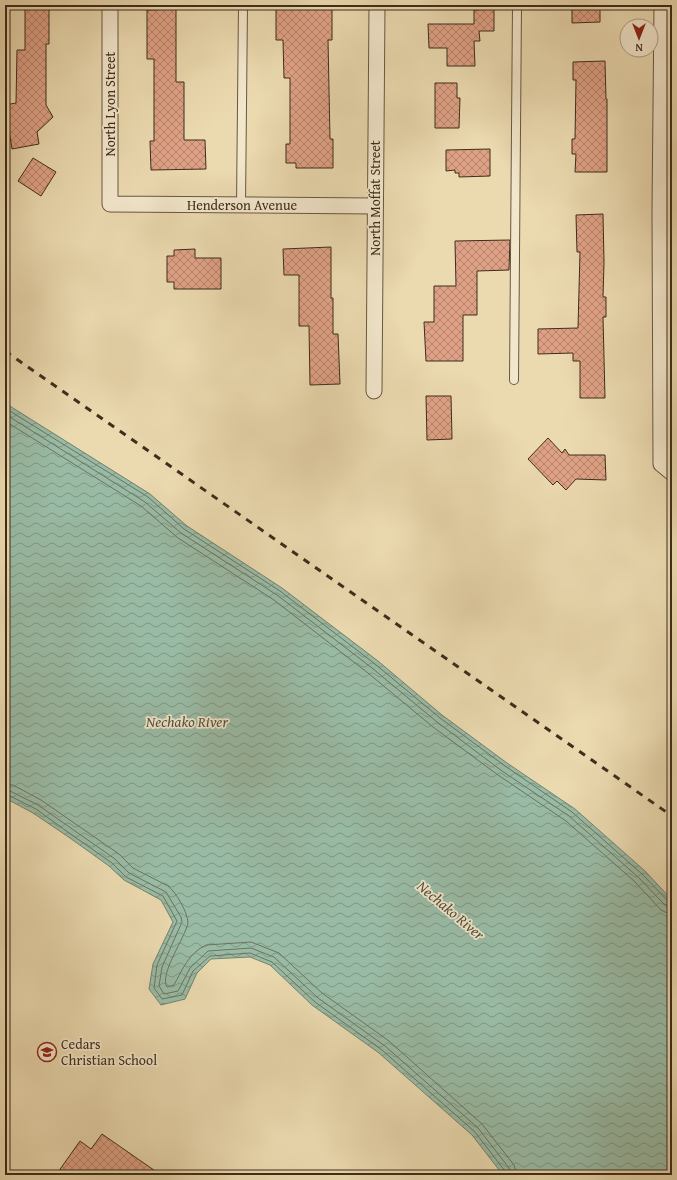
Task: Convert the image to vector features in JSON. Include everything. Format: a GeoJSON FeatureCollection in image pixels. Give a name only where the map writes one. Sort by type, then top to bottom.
{"type":"FeatureCollection","features":[{"type":"Feature","properties":{"kind":"street","name":"North Lyon Street"},"geometry":{"type":"LineString","coordinates":[[110,5],[110,204]]}},
{"type":"Feature","properties":{"kind":"street","name":"North Moffat Street"},"geometry":{"type":"LineString","coordinates":[[374,391],[377,5]]}},
{"type":"Feature","properties":{"kind":"street"},"geometry":{"type":"LineString","coordinates":[[662,5],[666,210],[667,468]]}},
{"type":"Feature","properties":{"kind":"street","name":"Henderson Avenue"},"geometry":{"type":"LineString","coordinates":[[110,204],[375,206]]}},
{"type":"Feature","properties":{"kind":"lane"},"geometry":{"type":"LineString","coordinates":[[241,205],[244,5]]}},
{"type":"Feature","properties":{"kind":"lane"},"geometry":{"type":"LineString","coordinates":[[514,380],[517,5]]}},
{"type":"Feature","properties":{"kind":"water","name":"Nechako River"},"geometry":{"type":"Polygon","coordinates":[[[5,403],[150,494],[187,526],[282,588],[378,661],[442,715],[507,763],[575,809],[645,871],[672,900],[672,1175],[503,1175],[472,1135],[379,1053],[312,1005],[270,965],[250,957],[211,959],[197,973],[185,999],[161,1005],[149,989],[153,964],[173,922],[161,900],[124,880],[109,866],[70,838],[33,813],[5,798],[5,403]]]}},
{"type":"Feature","properties":{"kind":"building"},"geometry":{"type":"Polygon","coordinates":[[[25,5],[49,5],[49,44],[46,44],[46,105],[53,117],[37,132],[39,144],[12,149],[5,105],[16,103],[17,50],[25,50],[25,5]]]}},
{"type":"Feature","properties":{"kind":"building"},"geometry":{"type":"Polygon","coordinates":[[[572,5],[600,5],[600,22],[572,23],[572,5]]]}},
{"type":"Feature","properties":{"kind":"building"},"geometry":{"type":"Polygon","coordinates":[[[276,8],[332,8],[332,40],[328,40],[330,139],[333,139],[333,168],[296,168],[296,163],[286,163],[286,144],[290,144],[290,78],[284,78],[283,40],[276,40],[276,8]]]}},
{"type":"Feature","properties":{"kind":"building"},"geometry":{"type":"Polygon","coordinates":[[[176,9],[176,82],[184,82],[184,140],[205,140],[206,169],[151,170],[150,141],[154,141],[154,59],[147,59],[147,10],[176,9]]]}},
{"type":"Feature","properties":{"kind":"building"},"geometry":{"type":"Polygon","coordinates":[[[494,9],[494,31],[479,31],[480,41],[474,41],[475,66],[447,66],[447,48],[429,48],[428,24],[474,24],[474,10],[494,9]]]}},
{"type":"Feature","properties":{"kind":"building"},"geometry":{"type":"Polygon","coordinates":[[[605,61],[607,99],[607,172],[575,172],[576,154],[572,154],[572,139],[575,139],[576,80],[573,80],[573,62],[605,61]]]}},
{"type":"Feature","properties":{"kind":"building"},"geometry":{"type":"Polygon","coordinates":[[[435,83],[457,83],[457,98],[460,98],[459,128],[435,128],[435,83]]]}},
{"type":"Feature","properties":{"kind":"building"},"geometry":{"type":"Polygon","coordinates":[[[490,149],[490,176],[459,177],[459,173],[455,173],[455,170],[446,171],[446,150],[490,149]]]}},
{"type":"Feature","properties":{"kind":"building"},"geometry":{"type":"Polygon","coordinates":[[[33,158],[56,172],[41,196],[18,181],[33,158]]]}},
{"type":"Feature","properties":{"kind":"building"},"geometry":{"type":"Polygon","coordinates":[[[603,214],[603,297],[606,297],[606,317],[603,317],[605,398],[580,398],[580,361],[573,361],[573,353],[538,354],[538,329],[578,328],[580,252],[577,252],[576,215],[603,214]]]}},
{"type":"Feature","properties":{"kind":"building"},"geometry":{"type":"Polygon","coordinates":[[[510,240],[509,270],[477,271],[477,315],[463,315],[463,361],[426,361],[424,322],[434,322],[434,286],[456,286],[455,241],[510,240]]]}},
{"type":"Feature","properties":{"kind":"building"},"geometry":{"type":"Polygon","coordinates":[[[331,247],[333,334],[338,334],[340,384],[310,385],[309,326],[299,326],[299,275],[284,275],[283,249],[331,247]]]}},
{"type":"Feature","properties":{"kind":"building"},"geometry":{"type":"Polygon","coordinates":[[[195,249],[195,258],[221,258],[221,289],[174,289],[174,282],[167,282],[167,256],[174,256],[174,250],[195,249]]]}},
{"type":"Feature","properties":{"kind":"building"},"geometry":{"type":"Polygon","coordinates":[[[426,396],[451,396],[452,439],[427,440],[426,396]]]}},
{"type":"Feature","properties":{"kind":"building"},"geometry":{"type":"Polygon","coordinates":[[[548,438],[562,453],[565,449],[569,455],[605,455],[606,480],[576,479],[566,490],[557,481],[553,485],[528,459],[548,438]]]}},
{"type":"Feature","properties":{"kind":"building"},"geometry":{"type":"Polygon","coordinates":[[[102,1134],[161,1175],[56,1175],[80,1141],[91,1149],[102,1134]]]}},
{"type":"Feature","properties":{"kind":"railway"},"geometry":{"type":"LineString","coordinates":[[5,351],[672,816]]}},
{"type":"Feature","properties":{"kind":"place","name":"Cedars Christian School"},"geometry":{"type":"Point","coordinates":[47,1052]}}]}
